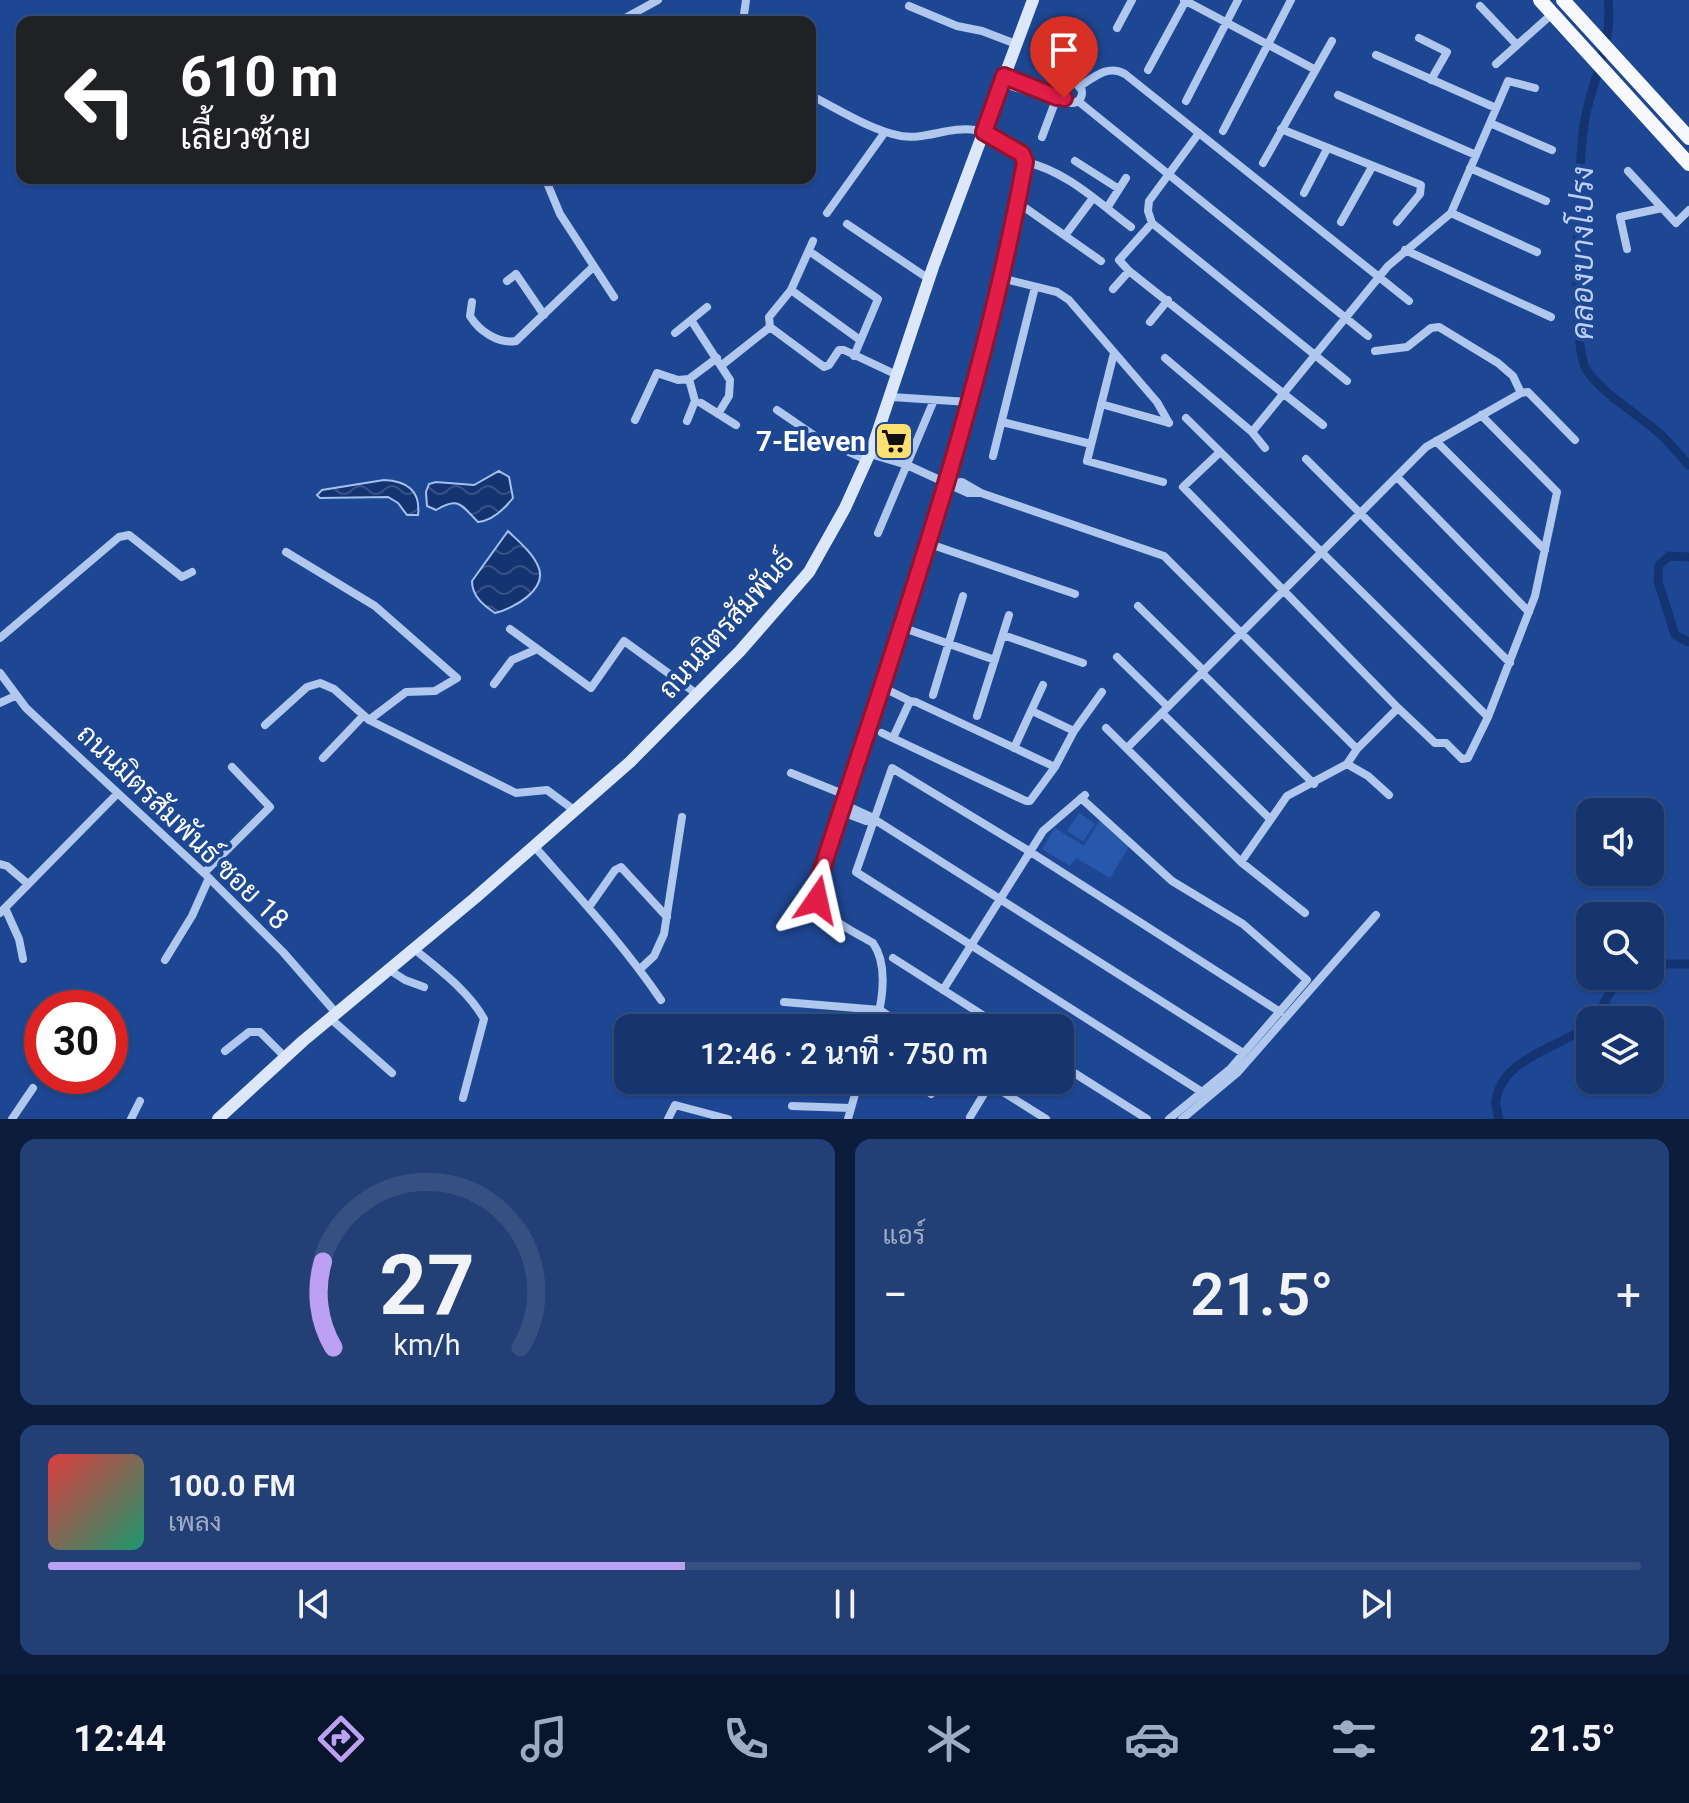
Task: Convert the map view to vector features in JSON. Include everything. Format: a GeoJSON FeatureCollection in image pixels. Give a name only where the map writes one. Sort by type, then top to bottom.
{"type":"FeatureCollection","features":[{"type":"Feature","properties":{"kind":"main road"},"geometry":{"type":"LineString","coordinates":[[1540,0],[1689,164]]}},
{"type":"Feature","properties":{"kind":"main road"},"geometry":{"type":"LineString","coordinates":[[1563,0],[1689,138]]}},
{"type":"Feature","properties":{"kind":"street"},"geometry":{"type":"LineString","coordinates":[[629,16],[658,0]]}},
{"type":"Feature","properties":{"kind":"street","name":"ถนนมิตรสัมพันธ์"},"geometry":{"type":"LineString","coordinates":[[218,1119],[630,762],[750,641],[809,572],[870,453],[929,279],[1033,0]]}},
{"type":"Feature","properties":{"kind":"street"},"geometry":{"type":"LineString","coordinates":[[1117,28],[1132,0]]}},
{"type":"Feature","properties":{"kind":"street"},"geometry":{"type":"LineString","coordinates":[[1148,70],[1185,0],[1314,69]]}},
{"type":"Feature","properties":{"kind":"street"},"geometry":{"type":"LineString","coordinates":[[1186,101],[1238,0]]}},
{"type":"Feature","properties":{"kind":"street"},"geometry":{"type":"LineString","coordinates":[[1223,131],[1291,0]]}},
{"type":"Feature","properties":{"kind":"street"},"geometry":{"type":"LineString","coordinates":[[909,6],[957,26],[982,31],[1016,44]]}},
{"type":"Feature","properties":{"kind":"street"},"geometry":{"type":"LineString","coordinates":[[1480,6],[1517,45]]}},
{"type":"Feature","properties":{"kind":"street"},"geometry":{"type":"LineString","coordinates":[[1496,64],[1552,14]]}},
{"type":"Feature","properties":{"kind":"street"},"geometry":{"type":"LineString","coordinates":[[1419,38],[1447,52],[1431,80]]}},
{"type":"Feature","properties":{"kind":"street"},"geometry":{"type":"LineString","coordinates":[[1263,163],[1332,41]]}},
{"type":"Feature","properties":{"kind":"street"},"geometry":{"type":"LineString","coordinates":[[1376,55],[1496,108]]}},
{"type":"Feature","properties":{"kind":"street"},"geometry":{"type":"LineString","coordinates":[[1079,87],[1106,70],[1119,70],[1409,301]]}},
{"type":"Feature","properties":{"kind":"street"},"geometry":{"type":"LineString","coordinates":[[1002,79],[1060,96],[1069,102],[1078,101],[1368,336]]}},
{"type":"Feature","properties":{"kind":"street"},"geometry":{"type":"LineString","coordinates":[[1252,432],[1379,277],[1405,250],[1451,213],[1508,81],[1535,88]]}},
{"type":"Feature","properties":{"kind":"street"},"geometry":{"type":"LineString","coordinates":[[1042,137],[1068,84],[1074,83],[1079,87],[1082,93],[1078,101]]}},
{"type":"Feature","properties":{"kind":"street"},"geometry":{"type":"LineString","coordinates":[[1338,95],[1476,155]]}},
{"type":"Feature","properties":{"kind":"street"},"geometry":{"type":"LineString","coordinates":[[816,98],[885,132],[915,137],[971,129],[984,132],[1022,154],[1025,162],[1001,278],[949,482],[816,888],[817,900],[829,915],[873,943],[877,950],[881,969],[878,1014]]}},
{"type":"Feature","properties":{"kind":"street"},"geometry":{"type":"LineString","coordinates":[[1490,123],[1552,150]]}},
{"type":"Feature","properties":{"kind":"street"},"geometry":{"type":"LineString","coordinates":[[1281,129],[1421,185],[1420,194],[1397,222]]}},
{"type":"Feature","properties":{"kind":"street"},"geometry":{"type":"LineString","coordinates":[[827,213],[885,132]]}},
{"type":"Feature","properties":{"kind":"street"},"geometry":{"type":"LineString","coordinates":[[1199,133],[1149,201],[1152,223],[1347,381]]}},
{"type":"Feature","properties":{"kind":"street"},"geometry":{"type":"LineString","coordinates":[[1304,193],[1327,149]]}},
{"type":"Feature","properties":{"kind":"street"},"geometry":{"type":"LineString","coordinates":[[1075,161],[1119,189]]}},
{"type":"Feature","properties":{"kind":"street"},"geometry":{"type":"LineString","coordinates":[[1025,162],[1068,180],[1131,227]]}},
{"type":"Feature","properties":{"kind":"street"},"geometry":{"type":"LineString","coordinates":[[1341,222],[1372,167]]}},
{"type":"Feature","properties":{"kind":"street"},"geometry":{"type":"LineString","coordinates":[[1470,168],[1546,201]]}},
{"type":"Feature","properties":{"kind":"street"},"geometry":{"type":"LineString","coordinates":[[1628,171],[1676,223],[1689,210]]}},
{"type":"Feature","properties":{"kind":"street"},"geometry":{"type":"LineString","coordinates":[[1107,208],[1126,178]]}},
{"type":"Feature","properties":{"kind":"street"},"geometry":{"type":"LineString","coordinates":[[548,184],[560,214],[614,297]]}},
{"type":"Feature","properties":{"kind":"street"},"geometry":{"type":"LineString","coordinates":[[1066,234],[1093,198]]}},
{"type":"Feature","properties":{"kind":"street"},"geometry":{"type":"LineString","coordinates":[[1024,207],[1101,261]]}},
{"type":"Feature","properties":{"kind":"street"},"geometry":{"type":"LineString","coordinates":[[1627,249],[1620,217],[1662,208]]}},
{"type":"Feature","properties":{"kind":"street"},"geometry":{"type":"LineString","coordinates":[[1451,213],[1537,252]]}},
{"type":"Feature","properties":{"kind":"street"},"geometry":{"type":"LineString","coordinates":[[1152,223],[1119,260],[1323,425]]}},
{"type":"Feature","properties":{"kind":"street"},"geometry":{"type":"LineString","coordinates":[[847,224],[929,279]]}},
{"type":"Feature","properties":{"kind":"street"},"geometry":{"type":"LineString","coordinates":[[854,356],[878,299],[811,246],[791,290],[769,317],[770,327],[824,367],[829,365],[839,350],[897,375]]}},
{"type":"Feature","properties":{"kind":"street"},"geometry":{"type":"LineString","coordinates":[[1405,250],[1551,317]]}},
{"type":"Feature","properties":{"kind":"street"},"geometry":{"type":"LineString","coordinates":[[472,302],[469,311],[472,320],[502,341],[516,341],[593,267]]}},
{"type":"Feature","properties":{"kind":"street"},"geometry":{"type":"LineString","coordinates":[[1113,289],[1129,271]]}},
{"type":"Feature","properties":{"kind":"street"},"geometry":{"type":"LineString","coordinates":[[507,281],[516,274],[544,315]]}},
{"type":"Feature","properties":{"kind":"street"},"geometry":{"type":"LineString","coordinates":[[1001,278],[1057,292],[1069,300],[1157,402],[1169,423],[1101,404]]}},
{"type":"Feature","properties":{"kind":"street"},"geometry":{"type":"LineString","coordinates":[[993,456],[1035,287]]}},
{"type":"Feature","properties":{"kind":"street"},"geometry":{"type":"LineString","coordinates":[[791,290],[860,340]]}},
{"type":"Feature","properties":{"kind":"street"},"geometry":{"type":"LineString","coordinates":[[1150,322],[1168,300]]}},
{"type":"Feature","properties":{"kind":"street"},"geometry":{"type":"LineString","coordinates":[[675,333],[707,307]]}},
{"type":"Feature","properties":{"kind":"street"},"geometry":{"type":"LineString","coordinates":[[691,320],[730,380],[731,388],[718,414]]}},
{"type":"Feature","properties":{"kind":"street"},"geometry":{"type":"LineString","coordinates":[[635,420],[657,373],[678,380],[689,379],[770,327]]}},
{"type":"Feature","properties":{"kind":"street"},"geometry":{"type":"LineString","coordinates":[[1375,351],[1407,347],[1431,328],[1439,327],[1498,363],[1513,376],[1521,393]]}},
{"type":"Feature","properties":{"kind":"street"},"geometry":{"type":"LineString","coordinates":[[1114,353],[1087,461],[1163,482]]}},
{"type":"Feature","properties":{"kind":"street"},"geometry":{"type":"LineString","coordinates":[[1165,358],[1252,432],[1265,448]]}},
{"type":"Feature","properties":{"kind":"street"},"geometry":{"type":"LineString","coordinates":[[687,421],[695,401],[689,379]]}},
{"type":"Feature","properties":{"kind":"street"},"geometry":{"type":"LineString","coordinates":[[1127,748],[1359,514],[1436,441],[1521,393],[1528,392],[1575,440]]}},
{"type":"Feature","properties":{"kind":"street"},"geometry":{"type":"LineString","coordinates":[[891,397],[969,402]]}},
{"type":"Feature","properties":{"kind":"street"},"geometry":{"type":"LineString","coordinates":[[878,533],[904,464],[934,400]]}},
{"type":"Feature","properties":{"kind":"street"},"geometry":{"type":"LineString","coordinates":[[701,403],[736,425]]}},
{"type":"Feature","properties":{"kind":"street"},"geometry":{"type":"LineString","coordinates":[[777,410],[818,438],[904,464],[968,493],[981,493],[1164,556],[1357,749]]}},
{"type":"Feature","properties":{"kind":"street"},"geometry":{"type":"LineString","coordinates":[[1220,452],[1183,487],[1398,708],[1435,743],[1446,743],[1462,759],[1468,758],[1488,717],[1535,596],[1557,492],[1481,415]]}},
{"type":"Feature","properties":{"kind":"street"},"geometry":{"type":"LineString","coordinates":[[1186,418],[1488,717]]}},
{"type":"Feature","properties":{"kind":"street"},"geometry":{"type":"LineString","coordinates":[[1002,422],[1091,444]]}},
{"type":"Feature","properties":{"kind":"street"},"geometry":{"type":"LineString","coordinates":[[1436,441],[1545,550]]}},
{"type":"Feature","properties":{"kind":"street"},"geometry":{"type":"LineString","coordinates":[[1306,459],[1510,663]]}},
{"type":"Feature","properties":{"kind":"street"},"geometry":{"type":"LineString","coordinates":[[1397,477],[1529,612]]}},
{"type":"Feature","properties":{"kind":"street"},"geometry":{"type":"LineString","coordinates":[[0,638],[119,537],[129,535],[182,577],[192,572]]}},
{"type":"Feature","properties":{"kind":"street"},"geometry":{"type":"LineString","coordinates":[[927,543],[1075,594]]}},
{"type":"Feature","properties":{"kind":"street"},"geometry":{"type":"LineString","coordinates":[[286,552],[375,606],[457,678],[435,691],[406,692],[366,718],[323,758]]}},
{"type":"Feature","properties":{"kind":"street"},"geometry":{"type":"LineString","coordinates":[[933,695],[963,596]]}},
{"type":"Feature","properties":{"kind":"street"},"geometry":{"type":"LineString","coordinates":[[1138,606],[1314,784]]}},
{"type":"Feature","properties":{"kind":"street"},"geometry":{"type":"LineString","coordinates":[[977,716],[1009,615]]}},
{"type":"Feature","properties":{"kind":"street"},"geometry":{"type":"LineString","coordinates":[[510,629],[591,688],[624,641],[697,694]]}},
{"type":"Feature","properties":{"kind":"street"},"geometry":{"type":"LineString","coordinates":[[900,630],[995,660]]}},
{"type":"Feature","properties":{"kind":"street"},"geometry":{"type":"LineString","coordinates":[[1003,635],[1083,663]]}},
{"type":"Feature","properties":{"kind":"street"},"geometry":{"type":"LineString","coordinates":[[494,684],[512,660],[535,650]]}},
{"type":"Feature","properties":{"kind":"street"},"geometry":{"type":"LineString","coordinates":[[1117,657],[1270,819]]}},
{"type":"Feature","properties":{"kind":"street","name":"ถนนมิตรสัมพันธ์ ซอย 18"},"geometry":{"type":"LineString","coordinates":[[0,673],[15,696],[207,876],[283,952],[334,1016],[392,1073]]}},
{"type":"Feature","properties":{"kind":"street"},"geometry":{"type":"LineString","coordinates":[[265,725],[307,687],[320,683],[334,689],[366,718],[516,793],[547,790],[574,810]]}},
{"type":"Feature","properties":{"kind":"street"},"geometry":{"type":"LineString","coordinates":[[1014,748],[1043,685]]}},
{"type":"Feature","properties":{"kind":"street"},"geometry":{"type":"LineString","coordinates":[[882,689],[1055,767]]}},
{"type":"Feature","properties":{"kind":"street"},"geometry":{"type":"LineString","coordinates":[[882,733],[1026,801],[1034,796],[1055,767],[1074,731],[1102,692]]}},
{"type":"Feature","properties":{"kind":"street"},"geometry":{"type":"LineString","coordinates":[[0,703],[15,696]]}},
{"type":"Feature","properties":{"kind":"street"},"geometry":{"type":"LineString","coordinates":[[893,738],[910,701]]}},
{"type":"Feature","properties":{"kind":"street"},"geometry":{"type":"LineString","coordinates":[[1241,862],[1287,796],[1347,764],[1357,749],[1398,708]]}},
{"type":"Feature","properties":{"kind":"street"},"geometry":{"type":"LineString","coordinates":[[1032,711],[1074,731]]}},
{"type":"Feature","properties":{"kind":"street"},"geometry":{"type":"LineString","coordinates":[[1106,728],[1241,862],[1305,913]]}},
{"type":"Feature","properties":{"kind":"street"},"geometry":{"type":"LineString","coordinates":[[1347,764],[1368,776],[1389,795]]}},
{"type":"Feature","properties":{"kind":"street"},"geometry":{"type":"LineString","coordinates":[[165,960],[192,916],[207,876],[270,807],[232,767]]}},
{"type":"Feature","properties":{"kind":"street"},"geometry":{"type":"LineString","coordinates":[[1202,1092],[856,872],[892,768],[1029,851],[1280,1012]]}},
{"type":"Feature","properties":{"kind":"street"},"geometry":{"type":"LineString","coordinates":[[791,773],[874,820],[1243,1053]]}},
{"type":"Feature","properties":{"kind":"street"},"geometry":{"type":"LineString","coordinates":[[23,959],[19,939],[3,910],[117,794]]}},
{"type":"Feature","properties":{"kind":"street"},"geometry":{"type":"LineString","coordinates":[[943,990],[1043,831],[1083,797],[1172,881],[1243,924],[1307,980],[1230,1069],[1169,1119]]}},
{"type":"Feature","properties":{"kind":"street"},"geometry":{"type":"LineString","coordinates":[[640,969],[656,952],[667,917],[682,817]]}},
{"type":"Feature","properties":{"kind":"street"},"geometry":{"type":"LineString","coordinates":[[534,846],[589,907],[661,1000]]}},
{"type":"Feature","properties":{"kind":"street"},"geometry":{"type":"LineString","coordinates":[[0,864],[7,866],[28,884]]}},
{"type":"Feature","properties":{"kind":"street"},"geometry":{"type":"LineString","coordinates":[[589,907],[615,870],[621,867],[667,917]]}},
{"type":"Feature","properties":{"kind":"street"},"geometry":{"type":"LineString","coordinates":[[1182,1119],[1237,1073],[1376,915]]}},
{"type":"Feature","properties":{"kind":"street"},"geometry":{"type":"LineString","coordinates":[[413,948],[461,989],[484,1019],[463,1098]]}},
{"type":"Feature","properties":{"kind":"street"},"geometry":{"type":"LineString","coordinates":[[893,958],[981,1014]]}},
{"type":"Feature","properties":{"kind":"street"},"geometry":{"type":"LineString","coordinates":[[388,969],[424,987]]}},
{"type":"Feature","properties":{"kind":"street"},"geometry":{"type":"LineString","coordinates":[[784,1002],[850,1014]]}},
{"type":"Feature","properties":{"kind":"street"},"geometry":{"type":"LineString","coordinates":[[225,1051],[249,1032],[260,1032],[286,1058]]}},
{"type":"Feature","properties":{"kind":"street"},"geometry":{"type":"LineString","coordinates":[[1074,1073],[1147,1119]]}},
{"type":"Feature","properties":{"kind":"street"},"geometry":{"type":"LineString","coordinates":[[12,1119],[29,1094]]}},
{"type":"Feature","properties":{"kind":"street"},"geometry":{"type":"LineString","coordinates":[[848,1119],[854,1094]]}},
{"type":"Feature","properties":{"kind":"street"},"geometry":{"type":"LineString","coordinates":[[970,1117],[981,1094]]}},
{"type":"Feature","properties":{"kind":"street"},"geometry":{"type":"LineString","coordinates":[[1006,1094],[1046,1119]]}},
{"type":"Feature","properties":{"kind":"street"},"geometry":{"type":"LineString","coordinates":[[131,1119],[140,1101]]}},
{"type":"Feature","properties":{"kind":"street"},"geometry":{"type":"LineString","coordinates":[[668,1119],[675,1105],[728,1119]]}},
{"type":"Feature","properties":{"kind":"street"},"geometry":{"type":"LineString","coordinates":[[792,1106],[850,1108]]}},
{"type":"Feature","properties":{"kind":"street"},"geometry":{"type":"LineString","coordinates":[[1022,1119],[1029,1108]]}},
{"type":"Feature","properties":{"kind":"shaded area"},"geometry":{"type":"Polygon","coordinates":[[[1079,813],[1095,824],[1083,841],[1067,831],[1079,813]]]}},
{"type":"Feature","properties":{"kind":"shaded area"},"geometry":{"type":"Polygon","coordinates":[[[1100,820],[1130,845],[1110,878],[1076,858],[1070,866],[1042,849],[1055,828],[1084,846],[1100,820]]]}},
{"type":"Feature","properties":{"kind":"water"},"geometry":{"type":"Polygon","coordinates":[[[499,471],[509,477],[513,498],[488,519],[478,522],[455,503],[436,510],[427,506],[429,484],[474,485],[499,471]]]}},
{"type":"Feature","properties":{"kind":"water"},"geometry":{"type":"Polygon","coordinates":[[[384,480],[399,482],[410,488],[417,499],[418,515],[407,515],[398,503],[388,497],[320,498],[317,495],[322,490],[384,480]]]}},
{"type":"Feature","properties":{"kind":"water"},"geometry":{"type":"Polygon","coordinates":[[[508,531],[532,556],[540,574],[534,590],[527,597],[495,613],[479,600],[472,581],[508,531]]]}},
{"type":"Feature","properties":{"kind":"waterway","name":"คลองบางโปรง"},"geometry":{"type":"LineString","coordinates":[[1608,0],[1608,32],[1587,109],[1582,145],[1577,251],[1581,353],[1586,369],[1593,378],[1660,434],[1689,465]]}},
{"type":"Feature","properties":{"kind":"waterway","name":"คลองบางโปรง"},"geometry":{"type":"LineString","coordinates":[[1689,557],[1669,556],[1659,565],[1658,581],[1675,635],[1689,642]]}},
{"type":"Feature","properties":{"kind":"waterway","name":"คลองบางโปรง"},"geometry":{"type":"LineString","coordinates":[[1664,964],[1689,964]]}},
{"type":"Feature","properties":{"kind":"waterway","name":"คลองบางโปรง"},"geometry":{"type":"LineString","coordinates":[[1603,1006],[1611,990]]}},
{"type":"Feature","properties":{"kind":"waterway","name":"คลองบางโปรง"},"geometry":{"type":"LineString","coordinates":[[1499,1119],[1496,1101],[1500,1086],[1509,1074],[1534,1055],[1576,1034]]}},
{"type":"Feature","properties":{"kind":"place","name":"7-Eleven"},"geometry":{"type":"Point","coordinates":[894,441]}},
{"type":"Feature","properties":{"kind":"route"},"geometry":{"type":"LineString","coordinates":[[817,900],[816,888],[848,796],[946,481],[1013,227],[1025,162],[1016,149],[984,132],[1004,76],[1064,98]]}}]}
